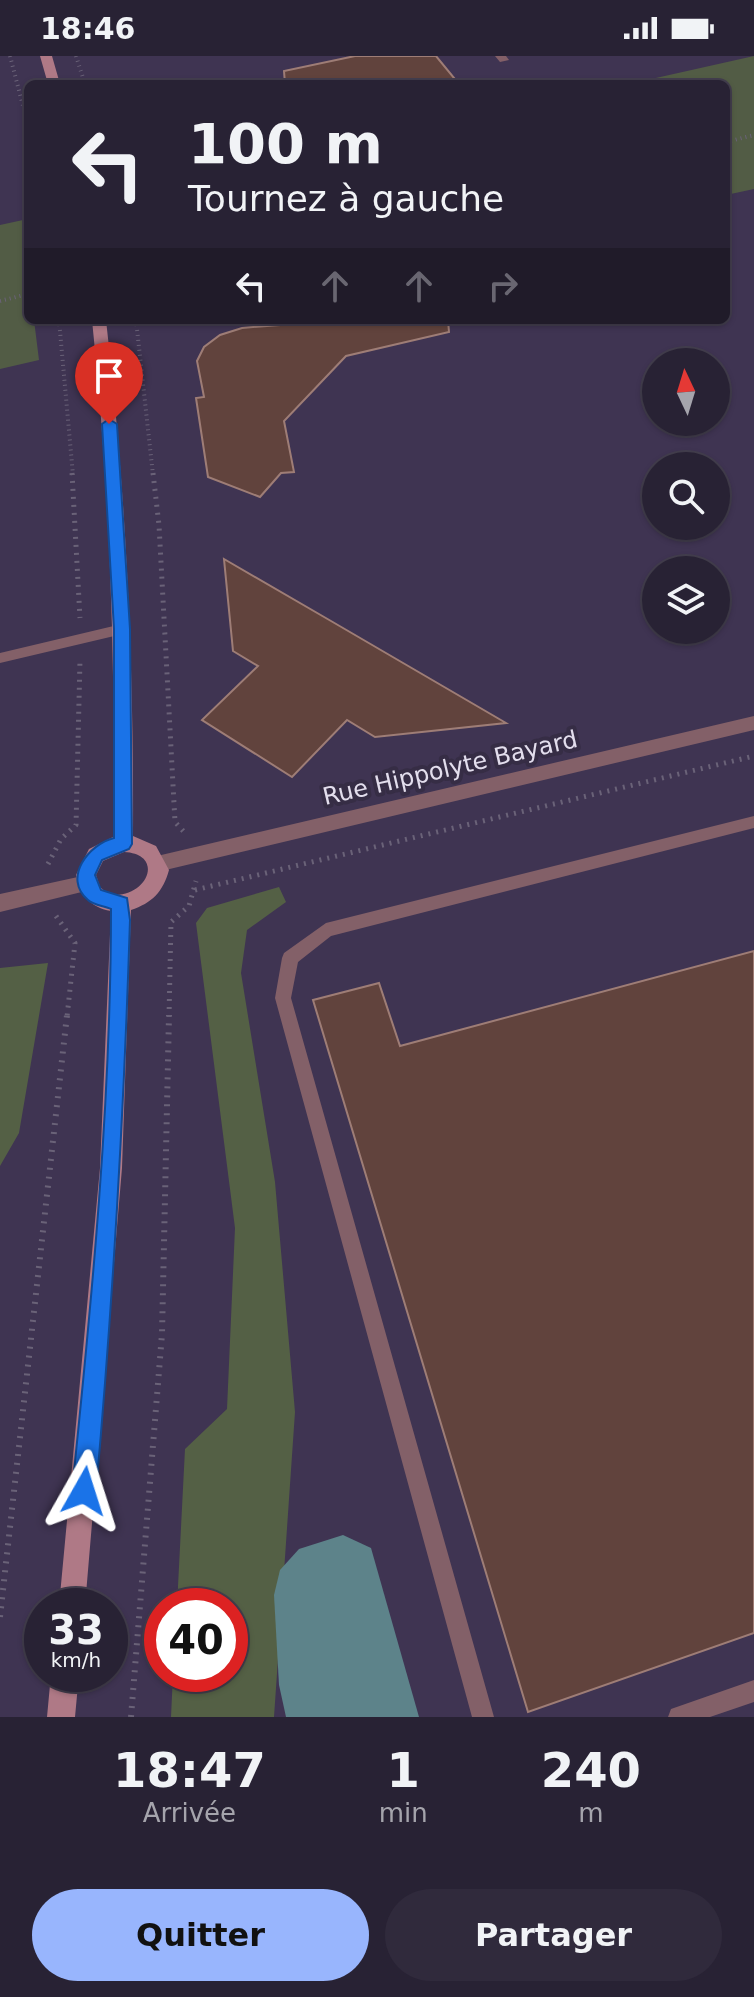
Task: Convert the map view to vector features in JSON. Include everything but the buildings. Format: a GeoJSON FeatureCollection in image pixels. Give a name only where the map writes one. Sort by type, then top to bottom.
{"type":"FeatureCollection","features":[{"type":"Feature","properties":{"kind":"street"},"geometry":{"type":"LineString","coordinates":[[46,56],[53,80]]}},
{"type":"Feature","properties":{"kind":"street"},"geometry":{"type":"LineString","coordinates":[[99,324],[115,476],[122,629],[123,844]]}},
{"type":"Feature","properties":{"kind":"street","name":"Rue Hippolyte Bayard"},"geometry":{"type":"LineString","coordinates":[[157,864],[754,723]]}},
{"type":"Feature","properties":{"kind":"street"},"geometry":{"type":"LineString","coordinates":[[123,844],[143,847],[157,864],[156,881],[148,892],[136,900],[121,904],[99,899],[87,883],[86,870],[96,855],[108,847],[123,844]]}},
{"type":"Feature","properties":{"kind":"street"},"geometry":{"type":"LineString","coordinates":[[0,903],[87,883]]}},
{"type":"Feature","properties":{"kind":"street"},"geometry":{"type":"LineString","coordinates":[[74,1588],[99,1330],[115,1097],[121,904]]}},
{"type":"Feature","properties":{"kind":"street"},"geometry":{"type":"LineString","coordinates":[[61,1717],[63,1692]]}},
{"type":"Feature","properties":{"kind":"lane"},"geometry":{"type":"LineString","coordinates":[[0,658],[122,629]]}},
{"type":"Feature","properties":{"kind":"lane"},"geometry":{"type":"LineString","coordinates":[[483,1717],[283,998],[290,958],[326,930],[754,822]]}},
{"type":"Feature","properties":{"kind":"lane"},"geometry":{"type":"LineString","coordinates":[[679,1717],[754,1691]]}},
{"type":"Feature","properties":{"kind":"path"},"geometry":{"type":"LineString","coordinates":[[10,56],[24,110]]}},
{"type":"Feature","properties":{"kind":"path"},"geometry":{"type":"LineString","coordinates":[[76,56],[84,80]]}},
{"type":"Feature","properties":{"kind":"path"},"geometry":{"type":"LineString","coordinates":[[730,141],[754,135]]}},
{"type":"Feature","properties":{"kind":"path"},"geometry":{"type":"LineString","coordinates":[[0,301],[24,295]]}},
{"type":"Feature","properties":{"kind":"path"},"geometry":{"type":"LineString","coordinates":[[0,1617],[75,943],[57,920],[45,871],[52,854],[76,825],[81,639],[70,425],[59,324]]}},
{"type":"Feature","properties":{"kind":"path"},"geometry":{"type":"LineString","coordinates":[[131,1717],[162,1334],[171,922],[189,906],[197,876],[195,856],[183,829],[175,822],[159,525],[136,324]]}},
{"type":"Feature","properties":{"kind":"path"},"geometry":{"type":"LineString","coordinates":[[195,890],[754,756]]}},
{"type":"Feature","properties":{"kind":"shaded area"},"geometry":{"type":"Polygon","coordinates":[[[0,56],[754,56],[754,1717],[0,1717],[0,56]]]}},
{"type":"Feature","properties":{"kind":"shaded area"},"geometry":{"type":"Polygon","coordinates":[[[754,56],[754,189],[730,194],[730,80],[647,80],[754,56]]]}},
{"type":"Feature","properties":{"kind":"shaded area"},"geometry":{"type":"Polygon","coordinates":[[[23,220],[24,324],[34,324],[39,360],[0,369],[0,225],[23,220]]]}},
{"type":"Feature","properties":{"kind":"shaded area"},"geometry":{"type":"Polygon","coordinates":[[[279,887],[286,902],[247,930],[241,973],[275,1182],[295,1412],[274,1717],[171,1717],[172,1692],[248,1692],[248,1588],[178,1588],[185,1449],[227,1409],[235,1228],[196,923],[207,908],[279,887]]]}},
{"type":"Feature","properties":{"kind":"shaded area"},"geometry":{"type":"Polygon","coordinates":[[[48,963],[19,1133],[0,1166],[0,968],[48,963]]]}},
{"type":"Feature","properties":{"kind":"shaded area"},"geometry":{"type":"Polygon","coordinates":[[[343,1535],[371,1548],[419,1717],[286,1717],[279,1685],[274,1595],[280,1570],[299,1549],[343,1535]]]}},
{"type":"Feature","properties":{"kind":"route"},"geometry":{"type":"LineString","coordinates":[[84,1491],[97,1361],[115,1097],[121,920],[121,904],[103,901],[95,896],[88,887],[86,875],[96,855],[108,847],[123,844],[122,629],[115,476],[109,424]]}}]}
